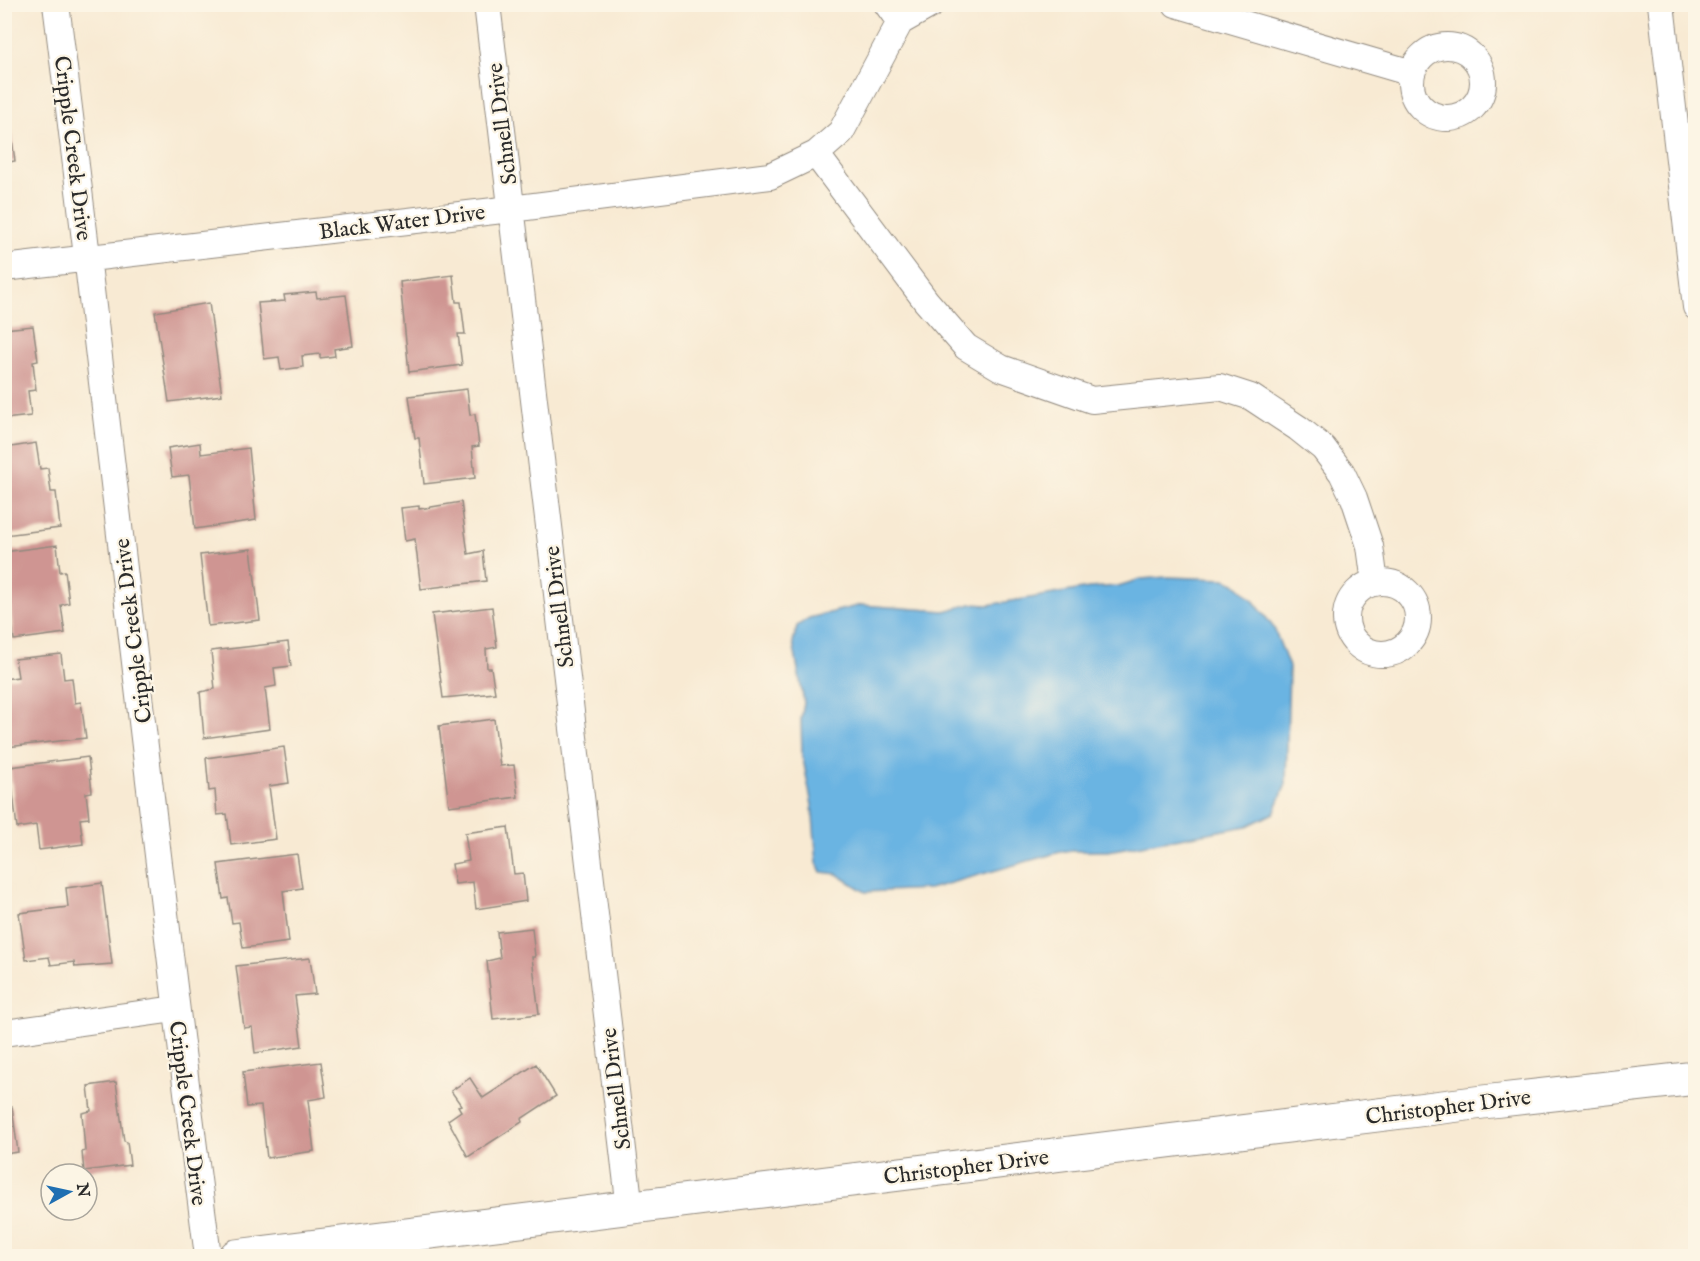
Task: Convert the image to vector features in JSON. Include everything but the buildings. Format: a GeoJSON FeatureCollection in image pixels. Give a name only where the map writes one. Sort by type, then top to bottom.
{"type":"FeatureCollection","features":[{"type":"Feature","properties":{"kind":"street","name":"Cripple Creek Drive"},"geometry":{"type":"LineString","coordinates":[[56,4],[176,1009],[208,1257]]}},
{"type":"Feature","properties":{"kind":"street","name":"Schnell Drive"},"geometry":{"type":"LineString","coordinates":[[487,4],[630,1209]]}},
{"type":"Feature","properties":{"kind":"street","name":"Black Water Drive"},"geometry":{"type":"LineString","coordinates":[[4,267],[511,209],[770,176],[816,154],[840,132],[893,14],[933,4]]}},
{"type":"Feature","properties":{"kind":"street"},"geometry":{"type":"LineString","coordinates":[[1176,4],[1412,73]]}},
{"type":"Feature","properties":{"kind":"street"},"geometry":{"type":"LineString","coordinates":[[1661,4],[1695,307]]}},
{"type":"Feature","properties":{"kind":"street"},"geometry":{"type":"LineString","coordinates":[[816,154],[932,309],[966,347],[1001,368],[1092,400],[1220,387],[1251,397],[1298,428],[1323,448],[1342,473],[1354,498],[1370,546],[1375,583]]}},
{"type":"Feature","properties":{"kind":"street"},"geometry":{"type":"LineString","coordinates":[[4,1033],[176,1009]]}},
{"type":"Feature","properties":{"kind":"street","name":"Christopher Drive"},"geometry":{"type":"LineString","coordinates":[[236,1257],[1483,1102],[1695,1078]]}},
{"type":"Feature","properties":{"kind":"water"},"geometry":{"type":"Polygon","coordinates":[[[1167,577],[1225,579],[1235,583],[1253,600],[1274,628],[1289,667],[1286,784],[1274,813],[1247,826],[1108,851],[1064,851],[929,889],[865,892],[837,874],[821,872],[817,863],[812,805],[802,754],[801,719],[804,703],[793,642],[797,626],[809,618],[861,605],[945,611],[971,604],[988,605],[1089,588],[1118,586],[1141,579],[1167,577]]]}}]}
